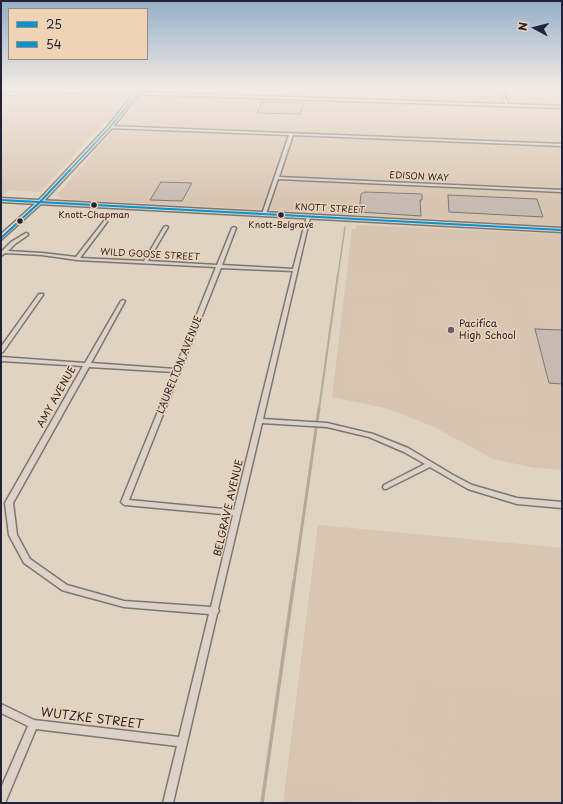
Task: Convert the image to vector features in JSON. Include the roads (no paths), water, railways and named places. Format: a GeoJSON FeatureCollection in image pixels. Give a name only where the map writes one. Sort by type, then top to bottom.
{"type":"FeatureCollection","features":[{"type":"Feature","properties":{"kind":"main road"},"geometry":{"type":"LineString","coordinates":[[1,238],[40,202],[110,127]]}},
{"type":"Feature","properties":{"kind":"main road","name":"KNOTT STREET"},"geometry":{"type":"LineString","coordinates":[[1,200],[562,230]]}},
{"type":"Feature","properties":{"kind":"street"},"geometry":{"type":"LineString","coordinates":[[110,127],[562,145]]}},
{"type":"Feature","properties":{"kind":"street"},"geometry":{"type":"LineString","coordinates":[[264,214],[291,135]]}},
{"type":"Feature","properties":{"kind":"street","name":"EDISON WAY"},"geometry":{"type":"LineString","coordinates":[[276,178],[562,191]]}},
{"type":"Feature","properties":{"kind":"street","name":"BELGRAVE AVENUE"},"geometry":{"type":"LineString","coordinates":[[168,803],[308,217]]}},
{"type":"Feature","properties":{"kind":"street"},"geometry":{"type":"LineString","coordinates":[[77,259],[105,222]]}},
{"type":"Feature","properties":{"kind":"street"},"geometry":{"type":"LineString","coordinates":[[146,263],[166,226]]}},
{"type":"Feature","properties":{"kind":"street","name":"LAURELTON AVENUE"},"geometry":{"type":"LineString","coordinates":[[234,228],[126,502],[238,513]]}},
{"type":"Feature","properties":{"kind":"street"},"geometry":{"type":"LineString","coordinates":[[3,253],[26,234]]}},
{"type":"Feature","properties":{"kind":"street","name":"WILD GOOSE STREET"},"geometry":{"type":"LineString","coordinates":[[3,253],[42,254],[77,259],[295,270]]}},
{"type":"Feature","properties":{"kind":"street"},"geometry":{"type":"LineString","coordinates":[[1,350],[42,295]]}},
{"type":"Feature","properties":{"kind":"street","name":"AMY AVENUE"},"geometry":{"type":"LineString","coordinates":[[123,301],[9,504],[13,535],[27,561],[65,588],[124,604],[215,611]]}},
{"type":"Feature","properties":{"kind":"street"},"geometry":{"type":"LineString","coordinates":[[1,358],[177,371]]}},
{"type":"Feature","properties":{"kind":"street"},"geometry":{"type":"LineString","coordinates":[[259,421],[327,425],[371,435],[406,450],[429,465],[470,487],[517,501],[562,505]]}},
{"type":"Feature","properties":{"kind":"street"},"geometry":{"type":"LineString","coordinates":[[386,487],[429,465]]}},
{"type":"Feature","properties":{"kind":"street","name":"WUTZKE STREET"},"geometry":{"type":"LineString","coordinates":[[1,708],[33,724],[183,742]]}},
{"type":"Feature","properties":{"kind":"street"},"geometry":{"type":"LineString","coordinates":[[1,800],[33,724]]}},
{"type":"Feature","properties":{"kind":"waterway"},"geometry":{"type":"LineString","coordinates":[[338,275],[345,227]]}},
{"type":"Feature","properties":{"kind":"waterway"},"geometry":{"type":"LineString","coordinates":[[319,409],[338,274]]}},
{"type":"Feature","properties":{"kind":"waterway"},"geometry":{"type":"LineString","coordinates":[[294,582],[319,408]]}},
{"type":"Feature","properties":{"kind":"waterway"},"geometry":{"type":"LineString","coordinates":[[262,803],[294,581]]}},
{"type":"Feature","properties":{"kind":"place","name":"Knott-Chapman"},"geometry":{"type":"Point","coordinates":[94,205]}},
{"type":"Feature","properties":{"kind":"place","name":"Knott-Belgrave"},"geometry":{"type":"Point","coordinates":[281,215]}},
{"type":"Feature","properties":{"kind":"place","name":"Pacifica High School"},"geometry":{"type":"Point","coordinates":[451,330]}}]}
